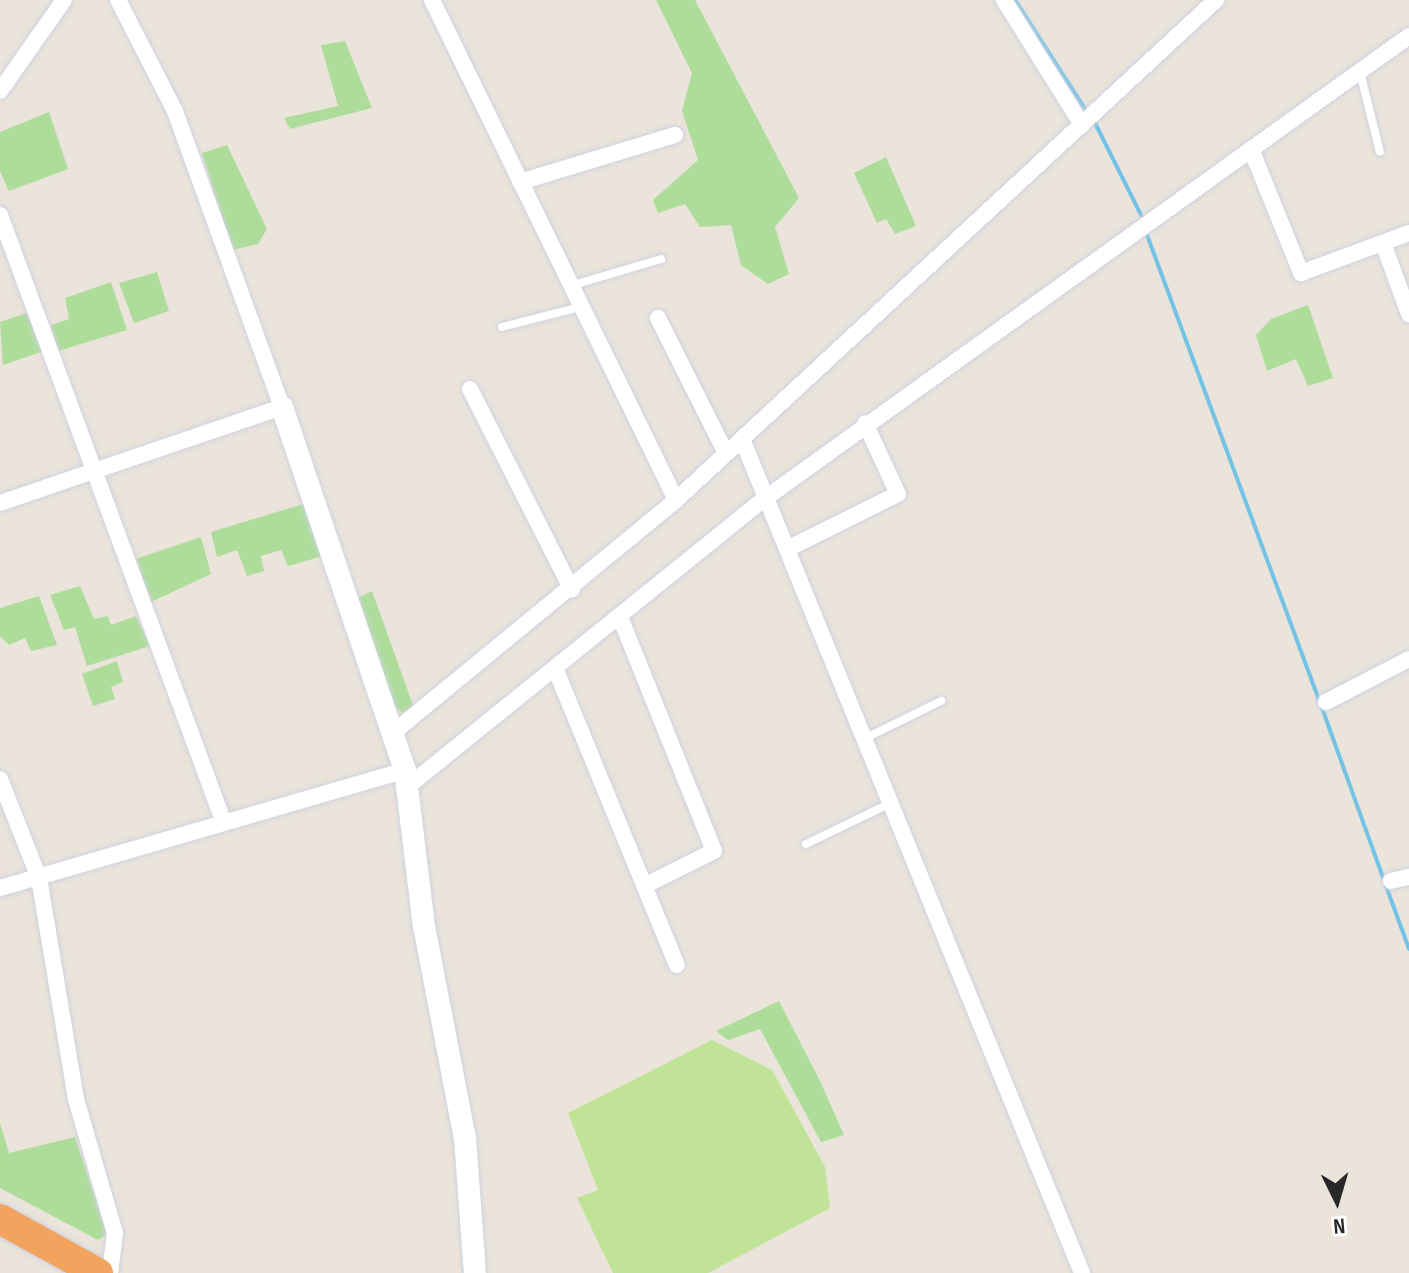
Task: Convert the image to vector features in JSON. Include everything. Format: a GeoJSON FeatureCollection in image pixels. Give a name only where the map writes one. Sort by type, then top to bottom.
{"type":"FeatureCollection","features":[{"type":"Feature","properties":{"kind":"highway"},"geometry":{"type":"LineString","coordinates":[[0,1219],[98,1273]]}},
{"type":"Feature","properties":{"kind":"street"},"geometry":{"type":"LineString","coordinates":[[0,91],[64,0]]}},
{"type":"Feature","properties":{"kind":"street"},"geometry":{"type":"LineString","coordinates":[[118,0],[175,111],[395,731],[406,779],[465,1138],[475,1273]]}},
{"type":"Feature","properties":{"kind":"street"},"geometry":{"type":"LineString","coordinates":[[432,0],[676,500]]}},
{"type":"Feature","properties":{"kind":"street"},"geometry":{"type":"LineString","coordinates":[[1004,0],[1082,125]]}},
{"type":"Feature","properties":{"kind":"street"},"geometry":{"type":"LineString","coordinates":[[395,731],[572,590],[676,500],[1216,0]]}},
{"type":"Feature","properties":{"kind":"street"},"geometry":{"type":"LineString","coordinates":[[0,888],[224,823],[406,779],[555,668],[767,497],[865,423],[1409,36]]}},
{"type":"Feature","properties":{"kind":"street"},"geometry":{"type":"LineString","coordinates":[[520,182],[675,135]]}},
{"type":"Feature","properties":{"kind":"street"},"geometry":{"type":"LineString","coordinates":[[1251,149],[1301,273],[1409,233]]}},
{"type":"Feature","properties":{"kind":"street"},"geometry":{"type":"LineString","coordinates":[[0,215],[224,823]]}},
{"type":"Feature","properties":{"kind":"street"},"geometry":{"type":"LineString","coordinates":[[1383,243],[1409,314]]}},
{"type":"Feature","properties":{"kind":"street"},"geometry":{"type":"LineString","coordinates":[[658,318],[726,453]]}},
{"type":"Feature","properties":{"kind":"street"},"geometry":{"type":"LineString","coordinates":[[470,389],[572,590]]}},
{"type":"Feature","properties":{"kind":"street"},"geometry":{"type":"LineString","coordinates":[[0,503],[282,407]]}},
{"type":"Feature","properties":{"kind":"street"},"geometry":{"type":"LineString","coordinates":[[791,547],[898,494],[865,423]]}},
{"type":"Feature","properties":{"kind":"street"},"geometry":{"type":"LineString","coordinates":[[742,439],[791,547],[1082,1273]]}},
{"type":"Feature","properties":{"kind":"street"},"geometry":{"type":"LineString","coordinates":[[620,617],[714,851],[644,886]]}},
{"type":"Feature","properties":{"kind":"street"},"geometry":{"type":"LineString","coordinates":[[1326,702],[1409,659]]}},
{"type":"Feature","properties":{"kind":"street"},"geometry":{"type":"LineString","coordinates":[[555,668],[677,965]]}},
{"type":"Feature","properties":{"kind":"street"},"geometry":{"type":"LineString","coordinates":[[0,779],[39,878],[76,1099],[115,1233],[110,1273]]}},
{"type":"Feature","properties":{"kind":"street"},"geometry":{"type":"LineString","coordinates":[[1391,881],[1409,877]]}},
{"type":"Feature","properties":{"kind":"lane"},"geometry":{"type":"LineString","coordinates":[[1360,71],[1380,152]]}},
{"type":"Feature","properties":{"kind":"lane"},"geometry":{"type":"LineString","coordinates":[[570,286],[661,259]]}},
{"type":"Feature","properties":{"kind":"lane"},"geometry":{"type":"LineString","coordinates":[[502,327],[580,307]]}},
{"type":"Feature","properties":{"kind":"lane"},"geometry":{"type":"LineString","coordinates":[[866,738],[941,701]]}},
{"type":"Feature","properties":{"kind":"lane"},"geometry":{"type":"LineString","coordinates":[[806,844],[892,803]]}},
{"type":"Feature","properties":{"kind":"green space"},"geometry":{"type":"Polygon","coordinates":[[[656,0],[695,0],[799,198],[775,227],[789,274],[768,284],[741,265],[731,225],[700,227],[685,204],[658,213],[653,200],[698,160],[682,111],[692,73],[656,0]]]}},
{"type":"Feature","properties":{"kind":"green space"},"geometry":{"type":"Polygon","coordinates":[[[345,41],[372,108],[290,129],[284,118],[338,106],[321,45],[345,41]]]}},
{"type":"Feature","properties":{"kind":"green space"},"geometry":{"type":"Polygon","coordinates":[[[49,112],[68,169],[9,191],[0,171],[0,132],[49,112]]]}},
{"type":"Feature","properties":{"kind":"green space"},"geometry":{"type":"Polygon","coordinates":[[[227,145],[267,229],[258,244],[232,250],[202,153],[227,145]]]}},
{"type":"Feature","properties":{"kind":"green space"},"geometry":{"type":"Polygon","coordinates":[[[886,157],[916,226],[895,234],[886,219],[877,223],[854,173],[886,157]]]}},
{"type":"Feature","properties":{"kind":"green space"},"geometry":{"type":"Polygon","coordinates":[[[157,272],[169,311],[134,323],[119,283],[157,272]]]}},
{"type":"Feature","properties":{"kind":"green space"},"geometry":{"type":"Polygon","coordinates":[[[111,282],[127,330],[58,351],[51,325],[69,319],[65,298],[111,282]]]}},
{"type":"Feature","properties":{"kind":"green space"},"geometry":{"type":"Polygon","coordinates":[[[1308,305],[1333,378],[1308,386],[1296,359],[1267,371],[1256,335],[1271,319],[1308,305]]]}},
{"type":"Feature","properties":{"kind":"green space"},"geometry":{"type":"Polygon","coordinates":[[[30,312],[44,351],[3,365],[0,322],[30,312]]]}},
{"type":"Feature","properties":{"kind":"green space"},"geometry":{"type":"Polygon","coordinates":[[[303,504],[323,556],[288,566],[281,550],[261,556],[264,571],[247,576],[237,550],[217,557],[211,532],[303,504]]]}},
{"type":"Feature","properties":{"kind":"green space"},"geometry":{"type":"Polygon","coordinates":[[[201,537],[211,574],[151,602],[133,560],[201,537]]]}},
{"type":"Feature","properties":{"kind":"green space"},"geometry":{"type":"Polygon","coordinates":[[[80,586],[94,619],[108,616],[111,625],[136,616],[150,646],[87,666],[75,627],[64,630],[50,595],[80,586]]]}},
{"type":"Feature","properties":{"kind":"green space"},"geometry":{"type":"Polygon","coordinates":[[[372,591],[414,708],[405,714],[396,709],[356,599],[372,591]]]}},
{"type":"Feature","properties":{"kind":"green space"},"geometry":{"type":"Polygon","coordinates":[[[39,596],[57,645],[31,651],[25,638],[9,645],[0,636],[0,608],[39,596]]]}},
{"type":"Feature","properties":{"kind":"green space"},"geometry":{"type":"Polygon","coordinates":[[[117,661],[123,682],[111,687],[115,699],[93,706],[82,674],[117,661]]]}},
{"type":"Feature","properties":{"kind":"green space"},"geometry":{"type":"Polygon","coordinates":[[[779,1001],[844,1135],[821,1142],[760,1029],[728,1040],[716,1031],[779,1001]]]}},
{"type":"Feature","properties":{"kind":"green space"},"geometry":{"type":"Polygon","coordinates":[[[712,1040],[772,1070],[825,1167],[830,1208],[708,1273],[613,1273],[577,1198],[598,1190],[568,1113],[712,1040]]]}},
{"type":"Feature","properties":{"kind":"green space"},"geometry":{"type":"Polygon","coordinates":[[[0,1123],[9,1153],[75,1137],[107,1234],[98,1240],[0,1188],[0,1123]]]}},
{"type":"Feature","properties":{"kind":"waterway"},"geometry":{"type":"LineString","coordinates":[[1015,0],[1087,112]]}},
{"type":"Feature","properties":{"kind":"waterway"},"geometry":{"type":"LineString","coordinates":[[1095,123],[1141,215]]}},
{"type":"Feature","properties":{"kind":"waterway"},"geometry":{"type":"LineString","coordinates":[[1147,235],[1319,699]]}},
{"type":"Feature","properties":{"kind":"waterway"},"geometry":{"type":"LineString","coordinates":[[1322,708],[1383,877]]}},
{"type":"Feature","properties":{"kind":"waterway"},"geometry":{"type":"LineString","coordinates":[[1386,886],[1409,949]]}}]}
